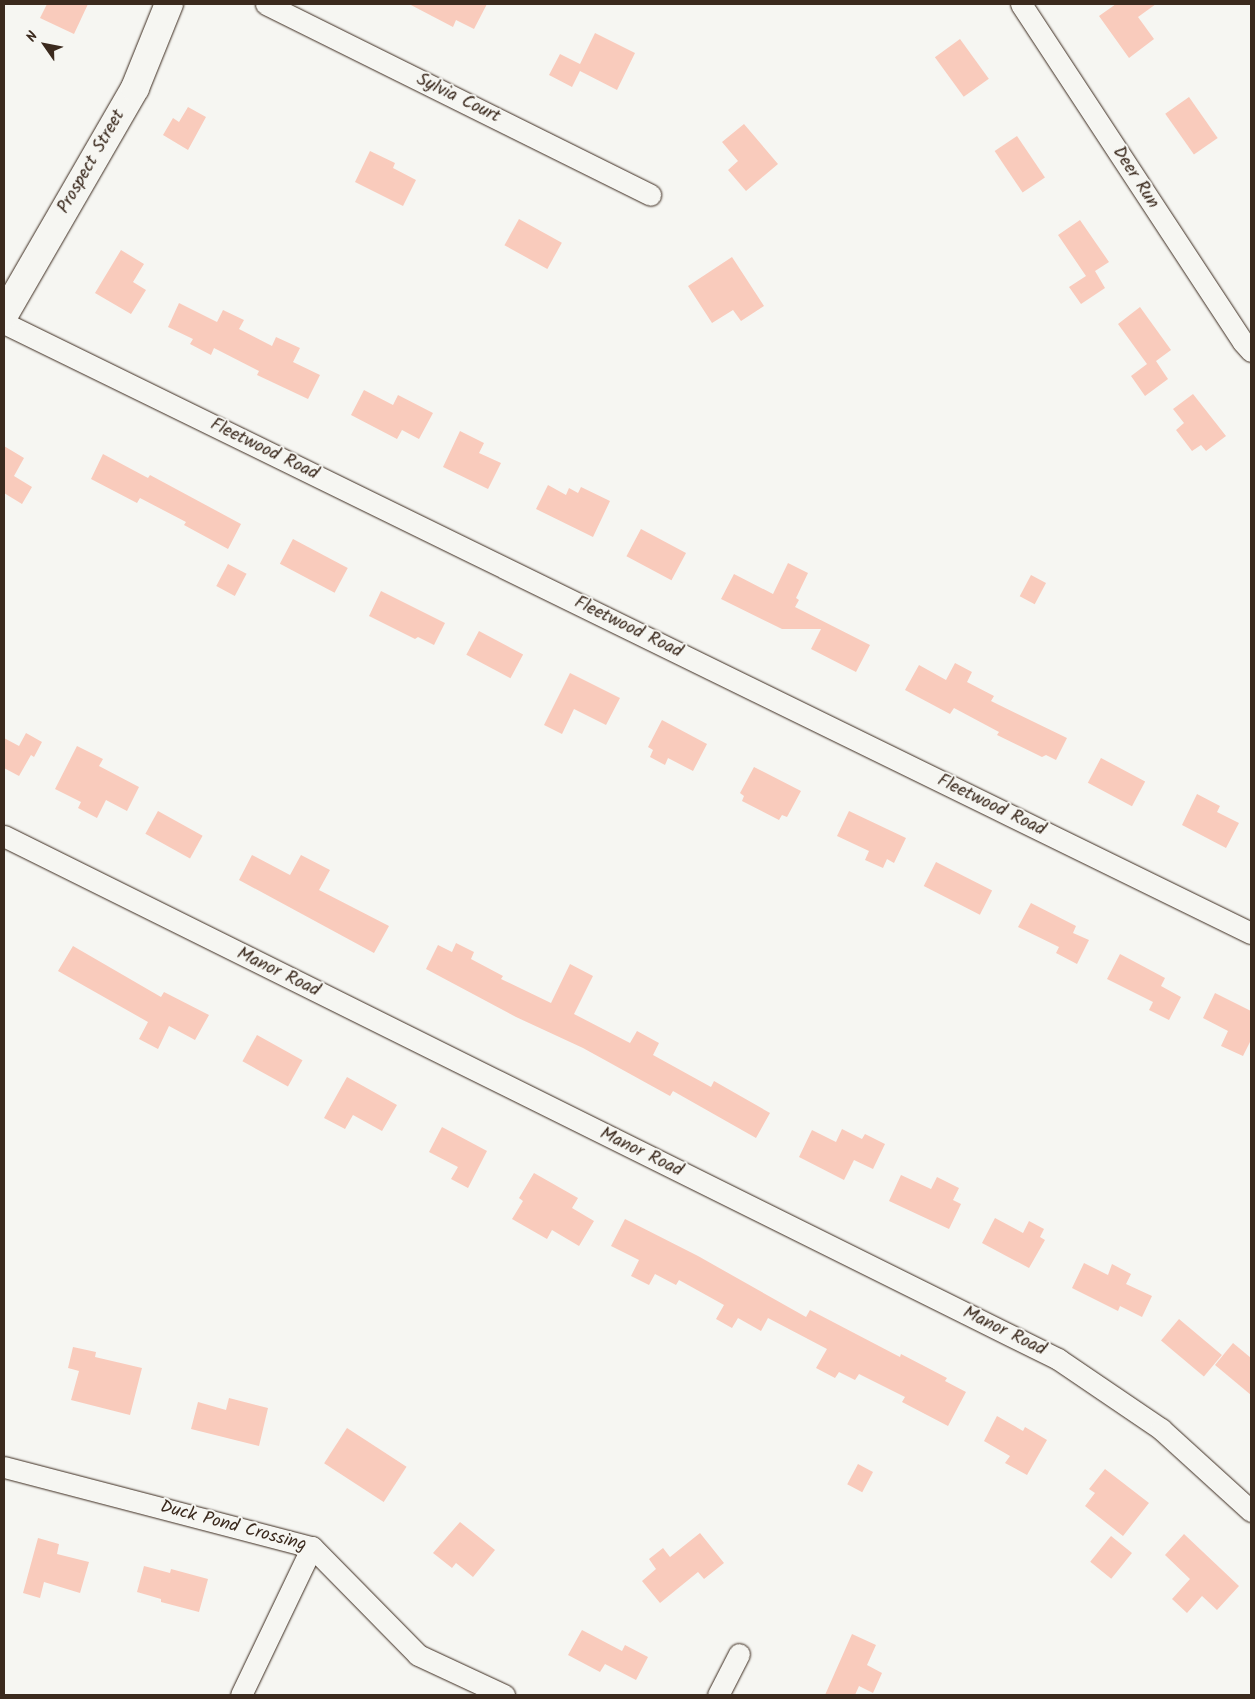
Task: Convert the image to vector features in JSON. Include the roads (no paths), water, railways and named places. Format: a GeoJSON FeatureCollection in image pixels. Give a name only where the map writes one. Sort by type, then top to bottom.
{"type":"FeatureCollection","features":[{"type":"Feature","properties":{"kind":"street","name":"Prospect Street"},"geometry":{"type":"LineString","coordinates":[[4,314],[135,88],[169,4]]}},
{"type":"Feature","properties":{"kind":"street","name":"Sylvia Court"},"geometry":{"type":"LineString","coordinates":[[266,4],[650,195]]}},
{"type":"Feature","properties":{"kind":"street","name":"Deer Run"},"geometry":{"type":"LineString","coordinates":[[1021,4],[1251,351]]}},
{"type":"Feature","properties":{"kind":"street","name":"Fleetwood Road"},"geometry":{"type":"LineString","coordinates":[[4,323],[1251,934]]}},
{"type":"Feature","properties":{"kind":"street","name":"Manor Road"},"geometry":{"type":"LineString","coordinates":[[4,836],[1058,1359],[1161,1429],[1251,1511]]}},
{"type":"Feature","properties":{"kind":"street","name":"Duck Pond Crossing"},"geometry":{"type":"LineString","coordinates":[[4,1467],[312,1547],[418,1655],[504,1695]]}},
{"type":"Feature","properties":{"kind":"street"},"geometry":{"type":"LineString","coordinates":[[240,1695],[312,1547]]}},
{"type":"Feature","properties":{"kind":"street"},"geometry":{"type":"LineString","coordinates":[[718,1695],[739,1654]]}}]}
